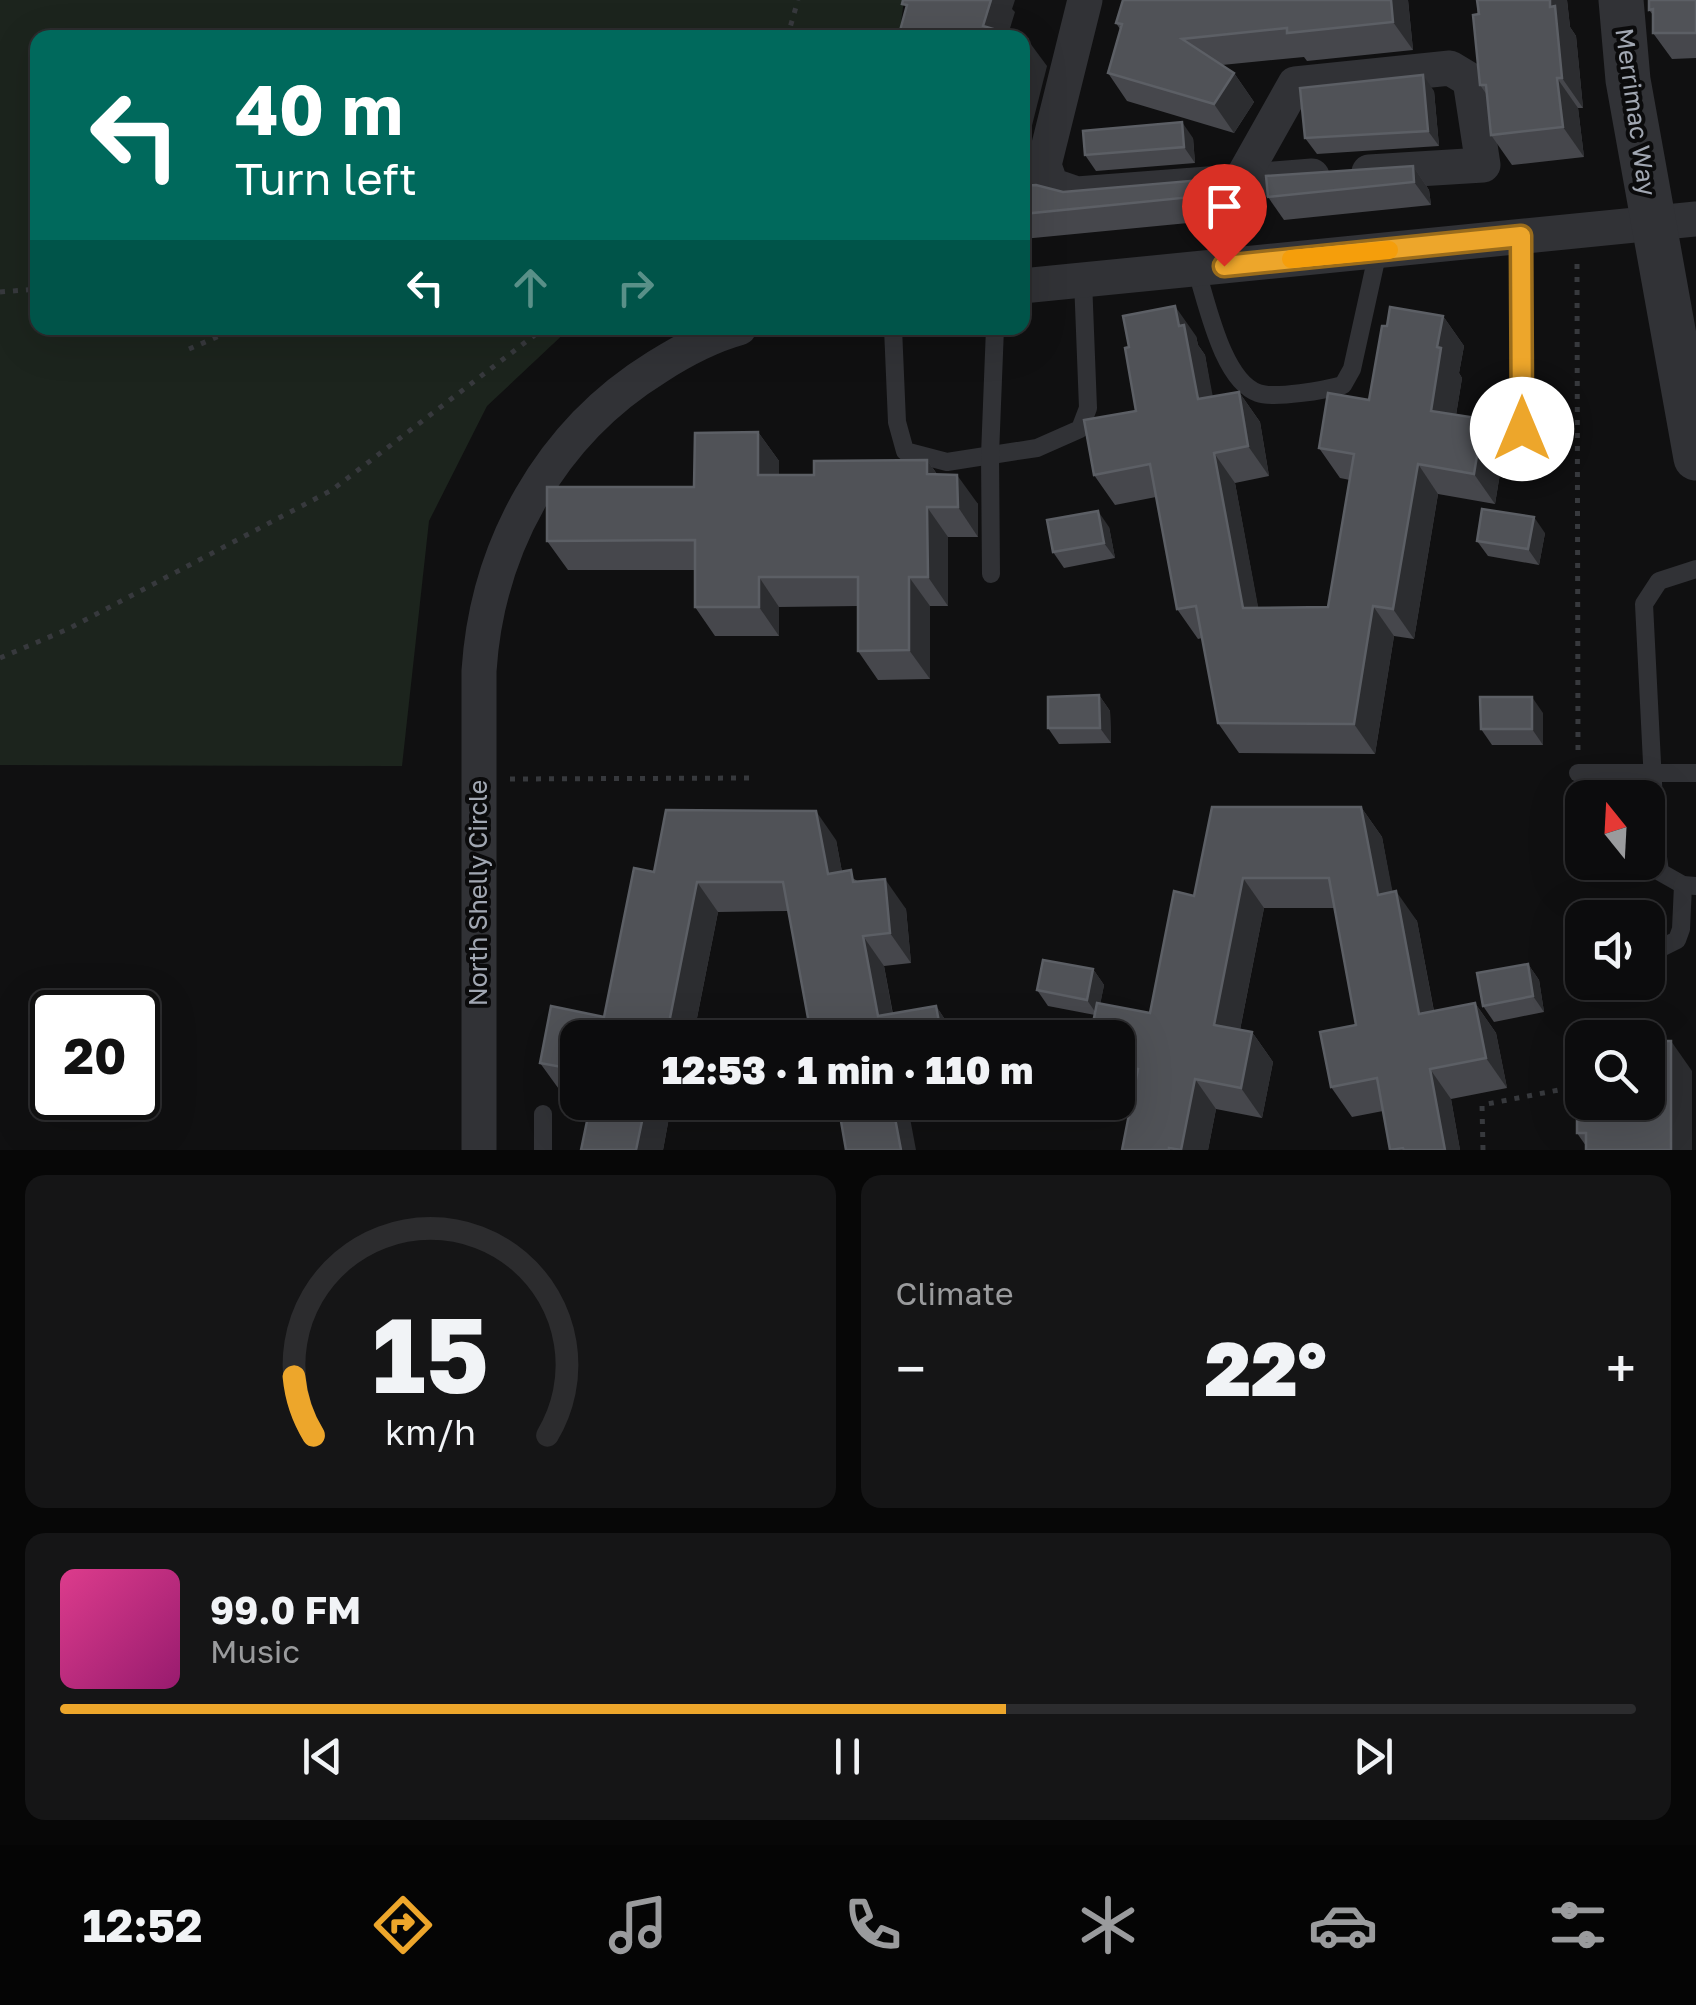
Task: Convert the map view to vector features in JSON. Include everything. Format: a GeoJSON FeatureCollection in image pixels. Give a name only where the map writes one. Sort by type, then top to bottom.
{"type":"FeatureCollection","features":[{"type":"Feature","properties":{"kind":"street"},"geometry":{"type":"LineString","coordinates":[[1085,0],[1044,166],[1051,185],[1077,194],[1482,165],[1470,80],[1450,68],[1295,84],[1241,180]]}},
{"type":"Feature","properties":{"kind":"street","name":"Merrimac Way"},"geometry":{"type":"LineString","coordinates":[[1620,0],[1628,80],[1674,221],[1696,458]]}},
{"type":"Feature","properties":{"kind":"street"},"geometry":{"type":"LineString","coordinates":[[1030,285],[1674,221]]}},
{"type":"Feature","properties":{"kind":"street","name":"North Shelly Circle"},"geometry":{"type":"LineString","coordinates":[[479,1150],[481,635],[498,567],[529,498],[580,428],[626,386],[678,354],[723,335]]}},
{"type":"Feature","properties":{"kind":"lane"},"geometry":{"type":"LineString","coordinates":[[1521,236],[1522,429]]}},
{"type":"Feature","properties":{"kind":"lane"},"geometry":{"type":"LineString","coordinates":[[1196,269],[1226,361],[1246,385],[1259,394],[1316,392],[1343,385],[1352,369],[1378,251]]}},
{"type":"Feature","properties":{"kind":"lane"},"geometry":{"type":"LineString","coordinates":[[893,335],[896,422],[905,451],[947,462],[1037,448],[1080,429],[1088,408],[1083,280]]}},
{"type":"Feature","properties":{"kind":"lane"},"geometry":{"type":"LineString","coordinates":[[991,574],[995,335]]}},
{"type":"Feature","properties":{"kind":"lane"},"geometry":{"type":"LineString","coordinates":[[1665,946],[1677,940],[1682,928],[1690,886],[1660,872],[1644,604],[1659,581],[1696,569]]}},
{"type":"Feature","properties":{"kind":"lane"},"geometry":{"type":"LineString","coordinates":[[1578,773],[1696,773]]}},
{"type":"Feature","properties":{"kind":"lane"},"geometry":{"type":"LineString","coordinates":[[543,1114],[543,1150]]}},
{"type":"Feature","properties":{"kind":"path"},"geometry":{"type":"LineString","coordinates":[[789,30],[798,0]]}},
{"type":"Feature","properties":{"kind":"path"},"geometry":{"type":"LineString","coordinates":[[1577,231],[1578,773]]}},
{"type":"Feature","properties":{"kind":"path"},"geometry":{"type":"LineString","coordinates":[[0,292],[30,290]]}},
{"type":"Feature","properties":{"kind":"path"},"geometry":{"type":"LineString","coordinates":[[188,350],[222,335]]}},
{"type":"Feature","properties":{"kind":"path"},"geometry":{"type":"LineString","coordinates":[[0,658],[68,629],[332,490],[535,335]]}},
{"type":"Feature","properties":{"kind":"path"},"geometry":{"type":"LineString","coordinates":[[478,779],[751,778]]}},
{"type":"Feature","properties":{"kind":"path"},"geometry":{"type":"LineString","coordinates":[[1483,1150],[1482,1105],[1565,1089]]}},
{"type":"Feature","properties":{"kind":"shaded area"},"geometry":{"type":"Polygon","coordinates":[[[0,0],[904,0],[900,30],[30,30],[30,335],[563,335],[487,406],[429,521],[402,766],[0,765],[0,0]]]}},
{"type":"Feature","properties":{"kind":"building"},"geometry":{"type":"Polygon","coordinates":[[[903,0],[991,0],[983,26],[997,30],[900,30],[907,5],[902,4],[903,0]]]}},
{"type":"Feature","properties":{"kind":"building"},"geometry":{"type":"Polygon","coordinates":[[[1123,0],[1391,0],[1393,22],[1182,39],[1234,73],[1214,104],[1108,73],[1122,24],[1116,23],[1123,0]]]}},
{"type":"Feature","properties":{"kind":"building"},"geometry":{"type":"Polygon","coordinates":[[[1477,0],[1550,0],[1550,7],[1555,6],[1563,127],[1491,135],[1486,85],[1480,85],[1473,15],[1479,14],[1477,0]]]}},
{"type":"Feature","properties":{"kind":"building"},"geometry":{"type":"Polygon","coordinates":[[[1649,0],[1696,0],[1696,33],[1653,33],[1649,0]]]}},
{"type":"Feature","properties":{"kind":"building"},"geometry":{"type":"Polygon","coordinates":[[[1423,75],[1428,131],[1305,138],[1300,88],[1423,75]]]}},
{"type":"Feature","properties":{"kind":"building"},"geometry":{"type":"Polygon","coordinates":[[[1182,122],[1184,147],[1085,155],[1083,131],[1182,122]]]}},
{"type":"Feature","properties":{"kind":"building"},"geometry":{"type":"Polygon","coordinates":[[[1413,166],[1414,182],[1268,197],[1266,176],[1413,166]]]}},
{"type":"Feature","properties":{"kind":"building"},"geometry":{"type":"Polygon","coordinates":[[[1201,180],[1202,196],[1030,213],[1030,185],[1063,192],[1201,180]]]}},
{"type":"Feature","properties":{"kind":"building"},"geometry":{"type":"Polygon","coordinates":[[[1175,306],[1179,326],[1184,325],[1198,399],[1239,392],[1248,446],[1214,453],[1243,608],[1328,607],[1354,454],[1319,448],[1328,393],[1369,400],[1382,326],[1387,326],[1390,307],[1443,316],[1431,411],[1483,419],[1474,474],[1418,464],[1393,609],[1373,606],[1354,724],[1218,723],[1196,606],[1177,609],[1150,464],[1094,475],[1084,420],[1136,411],[1123,316],[1175,306]]]}},
{"type":"Feature","properties":{"kind":"building"},"geometry":{"type":"Polygon","coordinates":[[[758,432],[758,475],[814,475],[814,461],[927,460],[927,474],[957,475],[958,507],[927,507],[928,577],[909,577],[909,650],[858,651],[858,577],[759,577],[759,607],[695,607],[695,540],[547,541],[547,487],[694,487],[695,433],[758,432]]]}},
{"type":"Feature","properties":{"kind":"building"},"geometry":{"type":"Polygon","coordinates":[[[1482,509],[1534,517],[1528,549],[1477,541],[1482,509]]]}},
{"type":"Feature","properties":{"kind":"building"},"geometry":{"type":"Polygon","coordinates":[[[1098,511],[1104,543],[1053,552],[1047,520],[1098,511]]]}},
{"type":"Feature","properties":{"kind":"building"},"geometry":{"type":"Polygon","coordinates":[[[1099,695],[1100,728],[1048,728],[1048,697],[1099,695]]]}},
{"type":"Feature","properties":{"kind":"building"},"geometry":{"type":"Polygon","coordinates":[[[1480,697],[1532,697],[1532,729],[1481,729],[1480,697]]]}},
{"type":"Feature","properties":{"kind":"building"},"geometry":{"type":"Polygon","coordinates":[[[1212,807],[1361,807],[1378,895],[1396,891],[1419,1014],[1475,1003],[1486,1058],[1430,1069],[1445,1150],[1390,1150],[1377,1078],[1331,1087],[1320,1032],[1356,1025],[1329,878],[1243,878],[1214,1025],[1252,1032],[1241,1088],[1195,1079],[1181,1150],[1122,1150],[1128,1120],[1135,1120],[1135,1020],[1094,1020],[1097,1003],[1150,1013],[1174,891],[1194,896],[1212,807]]]}},
{"type":"Feature","properties":{"kind":"building"},"geometry":{"type":"Polygon","coordinates":[[[666,810],[816,811],[828,874],[851,870],[853,882],[885,879],[890,933],[863,936],[878,1016],[936,1006],[939,1020],[808,1020],[783,882],[697,882],[670,1020],[560,1020],[560,1067],[540,1063],[551,1006],[604,1017],[634,868],[654,872],[666,810]]]}},
{"type":"Feature","properties":{"kind":"building"},"geometry":{"type":"Polygon","coordinates":[[[1043,960],[1093,969],[1087,1000],[1037,990],[1043,960]]]}},
{"type":"Feature","properties":{"kind":"building"},"geometry":{"type":"Polygon","coordinates":[[[1528,964],[1533,996],[1483,1006],[1477,973],[1528,964]]]}},
{"type":"Feature","properties":{"kind":"building"},"geometry":{"type":"Polygon","coordinates":[[[1665,1041],[1671,1041],[1671,1150],[1586,1150],[1586,1133],[1577,1133],[1577,1120],[1665,1120],[1665,1041]]]}},
{"type":"Feature","properties":{"kind":"building"},"geometry":{"type":"Polygon","coordinates":[[[587,1120],[642,1120],[636,1150],[581,1150],[587,1120]]]}},
{"type":"Feature","properties":{"kind":"building"},"geometry":{"type":"Polygon","coordinates":[[[841,1120],[895,1120],[901,1150],[846,1150],[841,1120]]]}},
{"type":"Feature","properties":{"kind":"slow traffic"},"geometry":{"type":"LineString","coordinates":[[1291,259],[1389,250]]}},
{"type":"Feature","properties":{"kind":"route"},"geometry":{"type":"LineString","coordinates":[[1224,266],[1521,236],[1522,429]]}}]}
